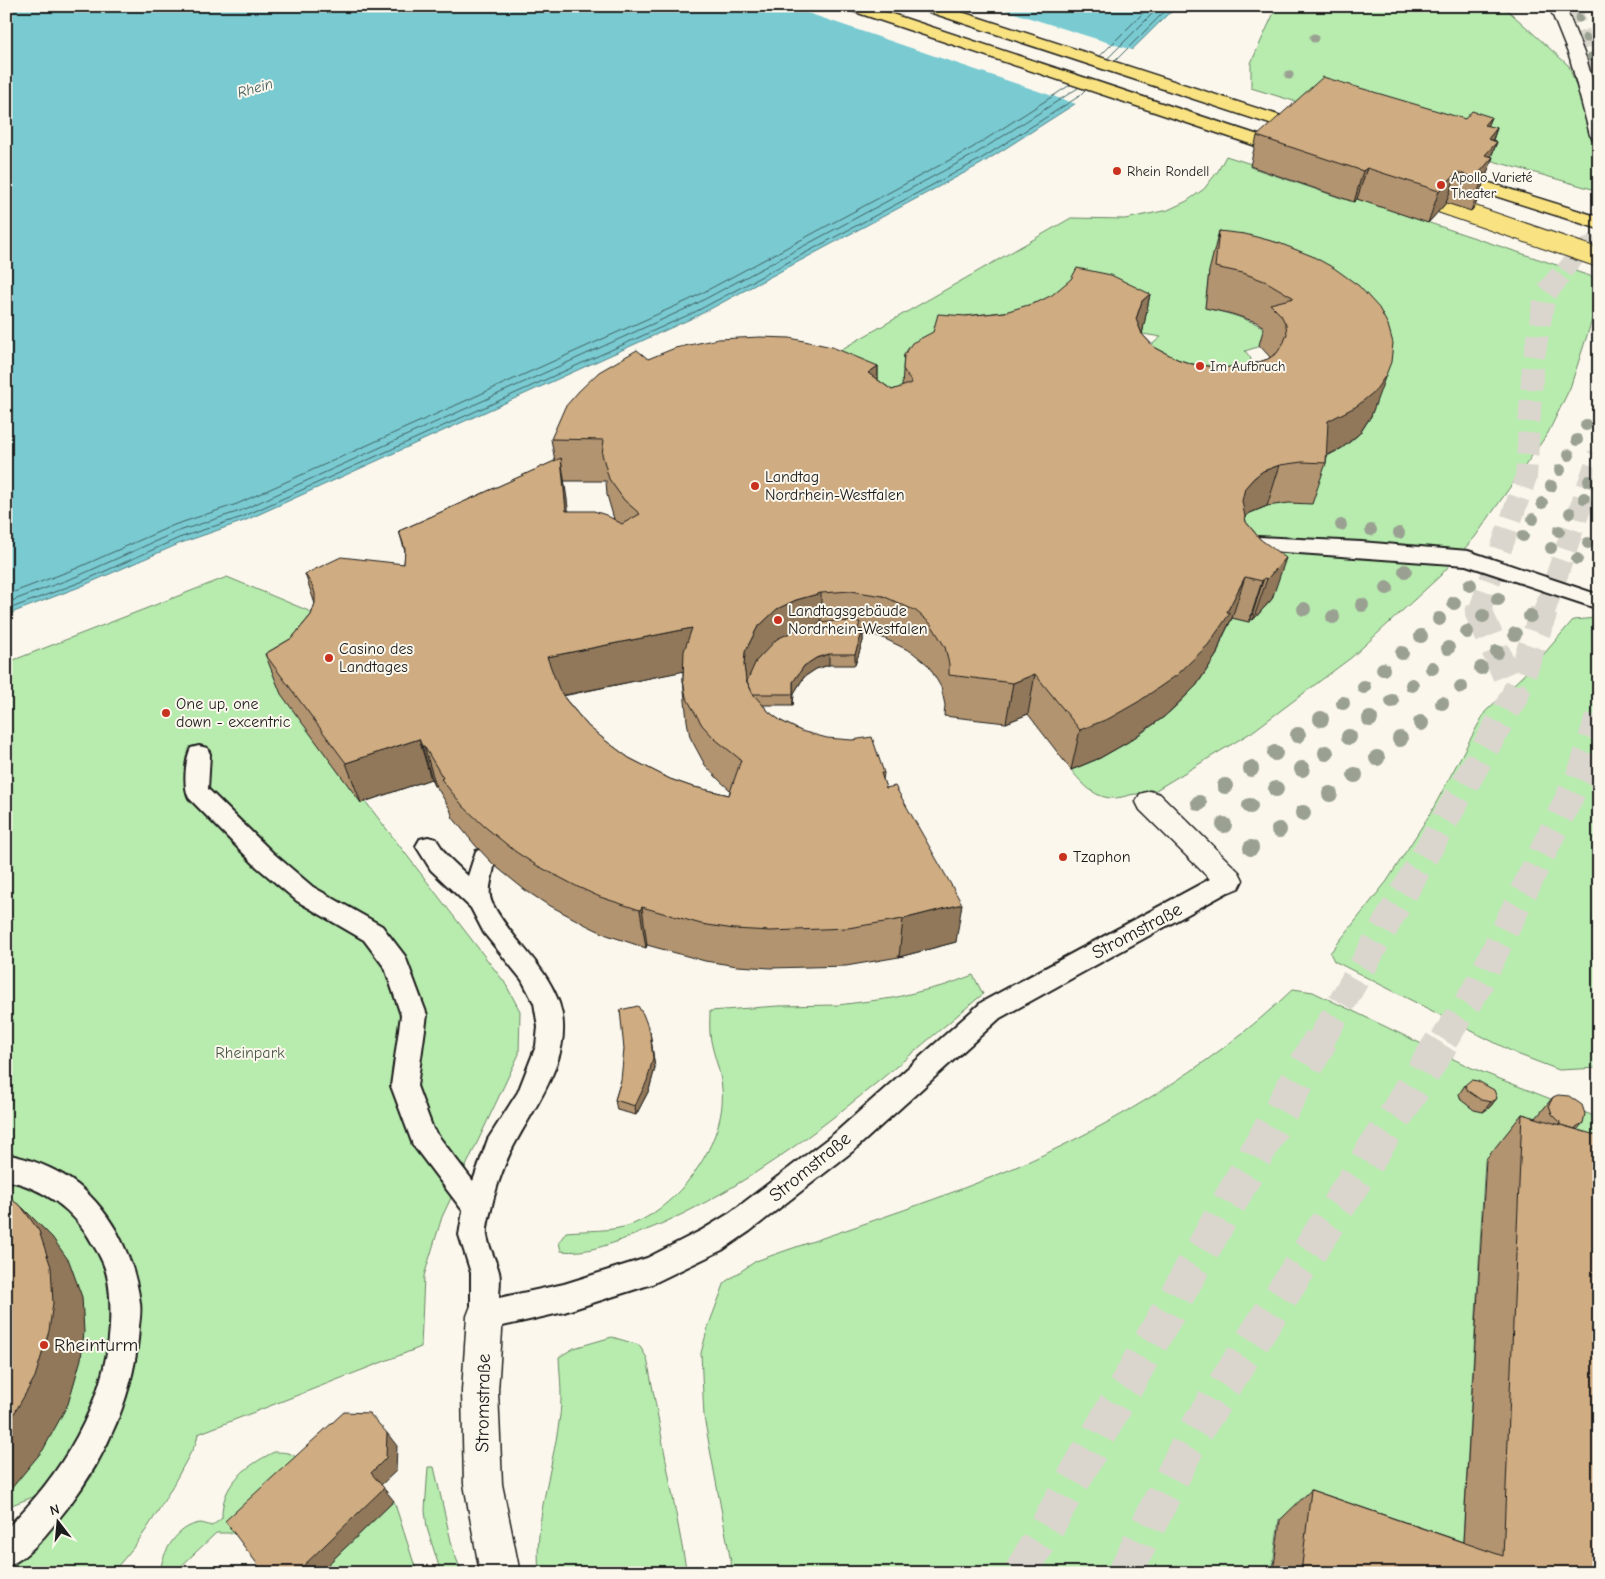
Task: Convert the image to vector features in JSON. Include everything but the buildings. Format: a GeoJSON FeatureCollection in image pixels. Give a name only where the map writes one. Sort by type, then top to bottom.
{"type":"FeatureCollection","features":[{"type":"Feature","properties":{"kind":"highway"},"geometry":{"type":"LineString","coordinates":[[852,6],[1304,156]]}},
{"type":"Feature","properties":{"kind":"highway"},"geometry":{"type":"LineString","coordinates":[[926,6],[1320,134]]}},
{"type":"Feature","properties":{"kind":"highway"},"geometry":{"type":"LineString","coordinates":[[1599,208],[1433,168],[1599,224]]}},
{"type":"Feature","properties":{"kind":"highway"},"geometry":{"type":"LineString","coordinates":[[1599,247],[1397,187],[1599,258]]}},
{"type":"Feature","properties":{"kind":"street"},"geometry":{"type":"LineString","coordinates":[[1557,6],[1578,58],[1599,135]]}},
{"type":"Feature","properties":{"kind":"street","name":"Stromstraße"},"geometry":{"type":"LineString","coordinates":[[1150,802],[1229,880]]}},
{"type":"Feature","properties":{"kind":"street","name":"Stromstraße"},"geometry":{"type":"LineString","coordinates":[[485,1316],[480,1391],[483,1484],[500,1573]]}},
{"type":"Feature","properties":{"kind":"lane"},"geometry":{"type":"LineString","coordinates":[[1230,542],[1361,549],[1468,558],[1599,602]]}},
{"type":"Feature","properties":{"kind":"lane"},"geometry":{"type":"LineString","coordinates":[[199,754],[198,792],[265,860],[305,894],[373,933],[396,963],[414,1015],[404,1086],[422,1136],[477,1208]]}},
{"type":"Feature","properties":{"kind":"lane"},"geometry":{"type":"LineString","coordinates":[[428,846],[439,863],[479,901],[493,926],[531,973],[546,1003],[551,1027],[549,1046],[528,1098],[498,1148],[477,1208],[473,1235],[485,1273],[485,1316]]}},
{"type":"Feature","properties":{"kind":"lane"},"geometry":{"type":"LineString","coordinates":[[479,901],[479,880],[484,858]]}},
{"type":"Feature","properties":{"kind":"lane","name":"Stromstraße"},"geometry":{"type":"LineString","coordinates":[[485,1316],[564,1298],[652,1270],[712,1240],[740,1222],[844,1142],[991,1010],[1229,880]]}},
{"type":"Feature","properties":{"kind":"lane"},"geometry":{"type":"LineString","coordinates":[[6,1167],[20,1170],[55,1184],[84,1206],[106,1235],[120,1270],[126,1310],[123,1355],[110,1402],[88,1450],[56,1498],[6,1551]]}},
{"type":"Feature","properties":{"kind":"green space"},"geometry":{"type":"Polygon","coordinates":[[[1277,6],[1503,6],[1569,66],[1593,134],[1599,168],[1599,191],[1454,150],[1251,88],[1251,63],[1277,6]]]}},
{"type":"Feature","properties":{"kind":"green space"},"geometry":{"type":"Polygon","coordinates":[[[1226,156],[1251,164],[1250,167],[1353,202],[1357,199],[1599,279],[1593,317],[1570,388],[1548,433],[1475,537],[1440,576],[1352,657],[1252,732],[1146,796],[1137,794],[1113,798],[1106,797],[1093,792],[1071,770],[1122,745],[1169,713],[1195,686],[1206,671],[1217,654],[1216,652],[1232,618],[1249,622],[1251,619],[1253,620],[1241,519],[1267,506],[1324,458],[1349,443],[1360,433],[1371,416],[1376,403],[1209,271],[1205,308],[1245,319],[1282,339],[1245,351],[1250,357],[1254,369],[1238,390],[1150,346],[1161,337],[1143,334],[1116,322],[900,399],[807,369],[1071,218],[1125,219],[1168,210],[1187,201],[1204,189],[1218,171],[1226,156]]]}},
{"type":"Feature","properties":{"kind":"green space","name":"Rheinpark"},"geometry":{"type":"Polygon","coordinates":[[[227,577],[316,614],[282,693],[505,983],[520,1011],[519,1054],[442,1217],[424,1276],[421,1347],[198,1434],[196,1443],[148,1527],[111,1573],[6,1573],[6,1568],[59,1518],[93,1475],[6,1507],[6,663],[227,577]]]}},
{"type":"Feature","properties":{"kind":"green space"},"geometry":{"type":"Polygon","coordinates":[[[1599,619],[1599,1068],[1559,1070],[1517,1054],[1334,961],[1330,953],[1387,881],[1430,814],[1485,712],[1538,661],[1573,620],[1599,619]]]}},
{"type":"Feature","properties":{"kind":"green space"},"geometry":{"type":"Polygon","coordinates":[[[973,975],[983,994],[860,1096],[774,1160],[729,1189],[683,1214],[634,1235],[589,1250],[561,1251],[559,1242],[566,1232],[625,1227],[651,1215],[683,1187],[697,1169],[717,1129],[722,1109],[722,1089],[719,1071],[710,1037],[710,1011],[778,1006],[838,1005],[893,998],[946,985],[973,975]]]}},
{"type":"Feature","properties":{"kind":"green space"},"geometry":{"type":"Polygon","coordinates":[[[1293,989],[1313,992],[1472,1068],[1599,1118],[1599,1152],[1518,1167],[1485,1160],[1461,1573],[1434,1573],[1279,1519],[1272,1573],[733,1573],[704,1417],[701,1353],[708,1327],[725,1282],[756,1261],[904,1210],[992,1177],[1072,1141],[1151,1097],[1189,1072],[1226,1046],[1293,989]]]}},
{"type":"Feature","properties":{"kind":"green space"},"geometry":{"type":"Polygon","coordinates":[[[612,1337],[639,1345],[647,1358],[687,1573],[539,1573],[538,1554],[541,1516],[561,1406],[559,1357],[574,1348],[612,1337]]]}},
{"type":"Feature","properties":{"kind":"green space"},"geometry":{"type":"Polygon","coordinates":[[[274,1452],[294,1455],[307,1470],[239,1533],[216,1533],[174,1573],[160,1573],[167,1549],[172,1541],[184,1529],[192,1525],[200,1523],[212,1526],[222,1518],[226,1495],[237,1478],[254,1463],[274,1452]]]}},
{"type":"Feature","properties":{"kind":"green space"},"geometry":{"type":"Polygon","coordinates":[[[428,1467],[434,1467],[453,1550],[462,1573],[441,1573],[427,1528],[425,1510],[428,1467]]]}},
{"type":"Feature","properties":{"kind":"green space"},"geometry":{"type":"Polygon","coordinates":[[[394,1501],[417,1573],[319,1573],[394,1501]]]}},
{"type":"Feature","properties":{"kind":"water","name":"Rhein"},"geometry":{"type":"Polygon","coordinates":[[[6,6],[1183,6],[1168,14],[1081,100],[981,164],[697,316],[244,521],[181,543],[82,586],[6,615],[6,6]]]}},
{"type":"Feature","properties":{"kind":"pier"},"geometry":{"type":"Polygon","coordinates":[[[787,6],[992,6],[1135,51],[1079,105],[787,6]]]}},
{"type":"Feature","properties":{"kind":"tunnel"},"geometry":{"type":"LineString","coordinates":[[1572,6],[1599,87]]}},
{"type":"Feature","properties":{"kind":"tunnel"},"geometry":{"type":"LineString","coordinates":[[1564,271],[1582,250],[1599,240]]}},
{"type":"Feature","properties":{"kind":"tunnel"},"geometry":{"type":"LineString","coordinates":[[1479,612],[1526,477],[1533,363],[1545,294],[1565,270]]}},
{"type":"Feature","properties":{"kind":"tunnel"},"geometry":{"type":"LineString","coordinates":[[1544,612],[1599,454]]}},
{"type":"Feature","properties":{"kind":"tunnel"},"geometry":{"type":"LineString","coordinates":[[1480,611],[1479,613],[1515,695]]}},
{"type":"Feature","properties":{"kind":"tunnel"},"geometry":{"type":"LineString","coordinates":[[1515,695],[1544,611]]}},
{"type":"Feature","properties":{"kind":"tunnel"},"geometry":{"type":"LineString","coordinates":[[1321,1040],[1515,695]]}},
{"type":"Feature","properties":{"kind":"tunnel"},"geometry":{"type":"LineString","coordinates":[[1444,1040],[1477,988],[1583,769],[1599,717]]}},
{"type":"Feature","properties":{"kind":"tunnel"},"geometry":{"type":"LineString","coordinates":[[1021,1573],[1321,1039]]}},
{"type":"Feature","properties":{"kind":"tunnel"},"geometry":{"type":"LineString","coordinates":[[1125,1573],[1193,1435],[1444,1039]]}},
{"type":"Feature","properties":{"kind":"place","name":"Rhein Rondell"},"geometry":{"type":"Point","coordinates":[1117,171]}},
{"type":"Feature","properties":{"kind":"place","name":"Apollo Varieté Theater"},"geometry":{"type":"Point","coordinates":[1441,185]}},
{"type":"Feature","properties":{"kind":"place","name":"Im Aufbruch"},"geometry":{"type":"Point","coordinates":[1200,366]}},
{"type":"Feature","properties":{"kind":"place","name":"Landtag Nordrhein-Westfalen"},"geometry":{"type":"Point","coordinates":[755,486]}},
{"type":"Feature","properties":{"kind":"place","name":"Landtagsgebäude Nordrhein-Westfalen"},"geometry":{"type":"Point","coordinates":[778,620]}},
{"type":"Feature","properties":{"kind":"place","name":"Casino des Landtages"},"geometry":{"type":"Point","coordinates":[329,658]}},
{"type":"Feature","properties":{"kind":"place","name":"One up, one down - excentric"},"geometry":{"type":"Point","coordinates":[166,713]}},
{"type":"Feature","properties":{"kind":"place","name":"Tzaphon"},"geometry":{"type":"Point","coordinates":[1063,857]}},
{"type":"Feature","properties":{"kind":"place","name":"Rheinturm"},"geometry":{"type":"Point","coordinates":[44,1345]}}]}
